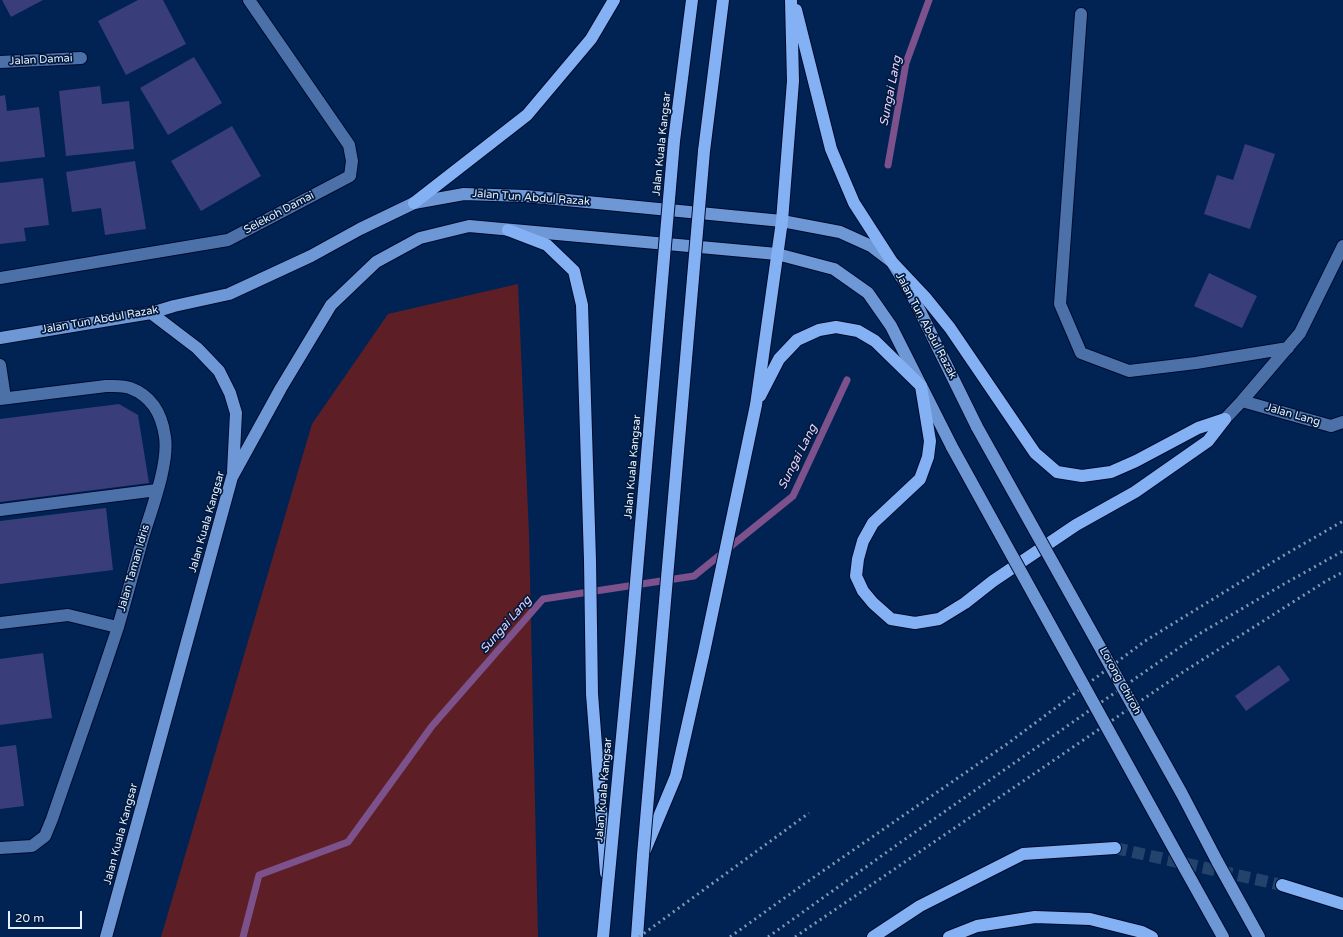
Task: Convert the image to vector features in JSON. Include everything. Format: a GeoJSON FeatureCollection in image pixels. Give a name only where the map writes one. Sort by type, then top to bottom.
{"type":"FeatureCollection","features":[{"type":"Feature","properties":{"kind":"highway"},"geometry":{"type":"LineString","coordinates":[[414,202],[527,115],[591,39],[614,0]]}},
{"type":"Feature","properties":{"kind":"highway","name":"Jalan Kuala Kangsar"},"geometry":{"type":"LineString","coordinates":[[603,937],[674,141],[692,0]]}},
{"type":"Feature","properties":{"kind":"highway"},"geometry":{"type":"LineString","coordinates":[[637,937],[704,151],[723,0]]}},
{"type":"Feature","properties":{"kind":"highway"},"geometry":{"type":"LineString","coordinates":[[643,855],[676,776],[704,652],[756,405],[782,221],[793,81],[792,0]]}},
{"type":"Feature","properties":{"kind":"highway"},"geometry":{"type":"LineString","coordinates":[[792,0],[831,149],[854,202],[892,262],[925,297],[950,328],[1035,453],[1057,472],[1082,476],[1110,472],[1136,461],[1198,428],[1225,420]]}},
{"type":"Feature","properties":{"kind":"highway"},"geometry":{"type":"LineString","coordinates":[[508,230],[547,245],[574,271],[582,305],[590,568],[592,694],[607,892]]}},
{"type":"Feature","properties":{"kind":"highway"},"geometry":{"type":"LineString","coordinates":[[756,405],[779,359],[797,340],[819,330],[836,327],[858,331],[875,341],[921,386],[930,441],[928,457],[920,479],[873,523],[863,541],[858,558],[856,576],[863,591],[873,603],[891,619],[914,623],[939,619],[965,603],[993,581],[1076,525],[1135,492],[1208,442],[1225,420]]}},
{"type":"Feature","properties":{"kind":"highway"},"geometry":{"type":"LineString","coordinates":[[873,937],[920,906],[1022,854],[1115,848]]}},
{"type":"Feature","properties":{"kind":"highway"},"geometry":{"type":"LineString","coordinates":[[1282,885],[1343,904]]}},
{"type":"Feature","properties":{"kind":"highway"},"geometry":{"type":"LineString","coordinates":[[949,937],[977,926],[1035,917],[1090,919],[1142,932],[1152,937]]}},
{"type":"Feature","properties":{"kind":"main road","name":"Jalan Tun Abdul Razak"},"geometry":{"type":"LineString","coordinates":[[0,338],[151,313],[174,306],[229,294],[311,256],[414,202],[464,194],[525,196],[782,221],[840,232],[871,246],[892,262],[911,293],[977,427]]}},
{"type":"Feature","properties":{"kind":"main road","name":"Jalan Kuala Kangsar"},"geometry":{"type":"LineString","coordinates":[[106,937],[232,477],[281,388],[331,305],[376,262],[420,238],[469,226],[777,254]]}},
{"type":"Feature","properties":{"kind":"main road"},"geometry":{"type":"LineString","coordinates":[[777,254],[834,269],[868,294],[891,326],[952,447],[1223,937]]}},
{"type":"Feature","properties":{"kind":"main road"},"geometry":{"type":"LineString","coordinates":[[151,313],[197,348],[219,371],[230,393],[236,413],[232,477]]}},
{"type":"Feature","properties":{"kind":"main road","name":"Lorong Chiroh"},"geometry":{"type":"LineString","coordinates":[[977,427],[1174,780],[1217,862],[1259,937]]}},
{"type":"Feature","properties":{"kind":"street","name":"Selekoh Damai"},"geometry":{"type":"LineString","coordinates":[[0,278],[228,240],[350,176],[352,161],[350,145],[249,0]]}},
{"type":"Feature","properties":{"kind":"street"},"geometry":{"type":"LineString","coordinates":[[1081,14],[1060,304],[1081,353],[1129,370],[1196,363],[1288,348]]}},
{"type":"Feature","properties":{"kind":"street","name":"Jalan Damai"},"geometry":{"type":"LineString","coordinates":[[0,62],[82,58]]}},
{"type":"Feature","properties":{"kind":"street"},"geometry":{"type":"LineString","coordinates":[[1225,420],[1288,348],[1302,329],[1343,246]]}},
{"type":"Feature","properties":{"kind":"street"},"geometry":{"type":"LineString","coordinates":[[0,365],[2,399]]}},
{"type":"Feature","properties":{"kind":"street","name":"Jalan Taman Idris"},"geometry":{"type":"LineString","coordinates":[[0,848],[32,846],[45,836],[52,819],[118,627],[164,462],[165,437],[158,411],[152,402],[130,387],[106,386],[2,399]]}},
{"type":"Feature","properties":{"kind":"street","name":"Jalan Lang"},"geometry":{"type":"LineString","coordinates":[[1242,401],[1332,426],[1343,422]]}},
{"type":"Feature","properties":{"kind":"street"},"geometry":{"type":"LineString","coordinates":[[0,510],[157,490]]}},
{"type":"Feature","properties":{"kind":"street"},"geometry":{"type":"LineString","coordinates":[[0,623],[68,615],[118,627]]}},
{"type":"Feature","properties":{"kind":"shaded area"},"geometry":{"type":"Polygon","coordinates":[[[518,284],[529,534],[538,937],[161,937],[312,424],[388,314],[518,284]]]}},
{"type":"Feature","properties":{"kind":"building"},"geometry":{"type":"Polygon","coordinates":[[[2,0],[43,0],[11,17],[2,0]]]}},
{"type":"Feature","properties":{"kind":"building"},"geometry":{"type":"Polygon","coordinates":[[[138,0],[163,0],[186,44],[126,75],[98,21],[138,0]]]}},
{"type":"Feature","properties":{"kind":"building"},"geometry":{"type":"Polygon","coordinates":[[[194,57],[222,103],[168,135],[140,88],[194,57]]]}},
{"type":"Feature","properties":{"kind":"building"},"geometry":{"type":"Polygon","coordinates":[[[100,86],[102,104],[129,101],[134,149],[66,156],[59,91],[100,86]]]}},
{"type":"Feature","properties":{"kind":"building"},"geometry":{"type":"Polygon","coordinates":[[[5,95],[7,111],[39,107],[45,157],[0,162],[0,96],[5,95]]]}},
{"type":"Feature","properties":{"kind":"building"},"geometry":{"type":"Polygon","coordinates":[[[232,126],[261,176],[201,211],[171,161],[232,126]]]}},
{"type":"Feature","properties":{"kind":"building"},"geometry":{"type":"Polygon","coordinates":[[[1245,144],[1275,154],[1250,229],[1204,214],[1217,175],[1233,180],[1245,144]]]}},
{"type":"Feature","properties":{"kind":"building"},"geometry":{"type":"Polygon","coordinates":[[[135,161],[146,229],[105,235],[101,208],[72,212],[66,172],[135,161]]]}},
{"type":"Feature","properties":{"kind":"building"},"geometry":{"type":"Polygon","coordinates":[[[43,178],[49,225],[24,228],[26,241],[0,244],[0,183],[43,178]]]}},
{"type":"Feature","properties":{"kind":"building"},"geometry":{"type":"Polygon","coordinates":[[[1209,273],[1257,296],[1242,328],[1194,306],[1209,273]]]}},
{"type":"Feature","properties":{"kind":"building"},"geometry":{"type":"Polygon","coordinates":[[[119,404],[138,415],[149,483],[0,502],[0,419],[119,404]]]}},
{"type":"Feature","properties":{"kind":"building"},"geometry":{"type":"Polygon","coordinates":[[[106,508],[113,570],[0,584],[0,521],[106,508]]]}},
{"type":"Feature","properties":{"kind":"building"},"geometry":{"type":"Polygon","coordinates":[[[43,653],[52,718],[0,725],[0,659],[43,653]]]}},
{"type":"Feature","properties":{"kind":"building"},"geometry":{"type":"Polygon","coordinates":[[[1279,665],[1290,680],[1246,711],[1235,696],[1279,665]]]}},
{"type":"Feature","properties":{"kind":"building"},"geometry":{"type":"Polygon","coordinates":[[[16,745],[24,806],[0,809],[0,747],[16,745]]]}},
{"type":"Feature","properties":{"kind":"waterway","name":"Sungai Lang"},"geometry":{"type":"LineString","coordinates":[[888,165],[906,63],[929,0]]}},
{"type":"Feature","properties":{"kind":"waterway","name":"Sungai Lang"},"geometry":{"type":"LineString","coordinates":[[243,937],[259,875],[348,842],[432,726],[543,599],[694,576],[793,496],[847,380]]}},
{"type":"Feature","properties":{"kind":"tunnel"},"geometry":{"type":"LineString","coordinates":[[1115,848],[1282,885]]}},
{"type":"Feature","properties":{"kind":"railway"},"geometry":{"type":"LineString","coordinates":[[730,937],[1007,744],[1145,641],[1281,557],[1343,521]]}},
{"type":"Feature","properties":{"kind":"railway"},"geometry":{"type":"LineString","coordinates":[[768,937],[901,842],[1199,634],[1343,551]]}},
{"type":"Feature","properties":{"kind":"railway"},"geometry":{"type":"LineString","coordinates":[[795,937],[1180,674],[1326,581],[1343,572]]}},
{"type":"Feature","properties":{"kind":"railway"},"geometry":{"type":"LineString","coordinates":[[639,937],[809,813]]}}]}
